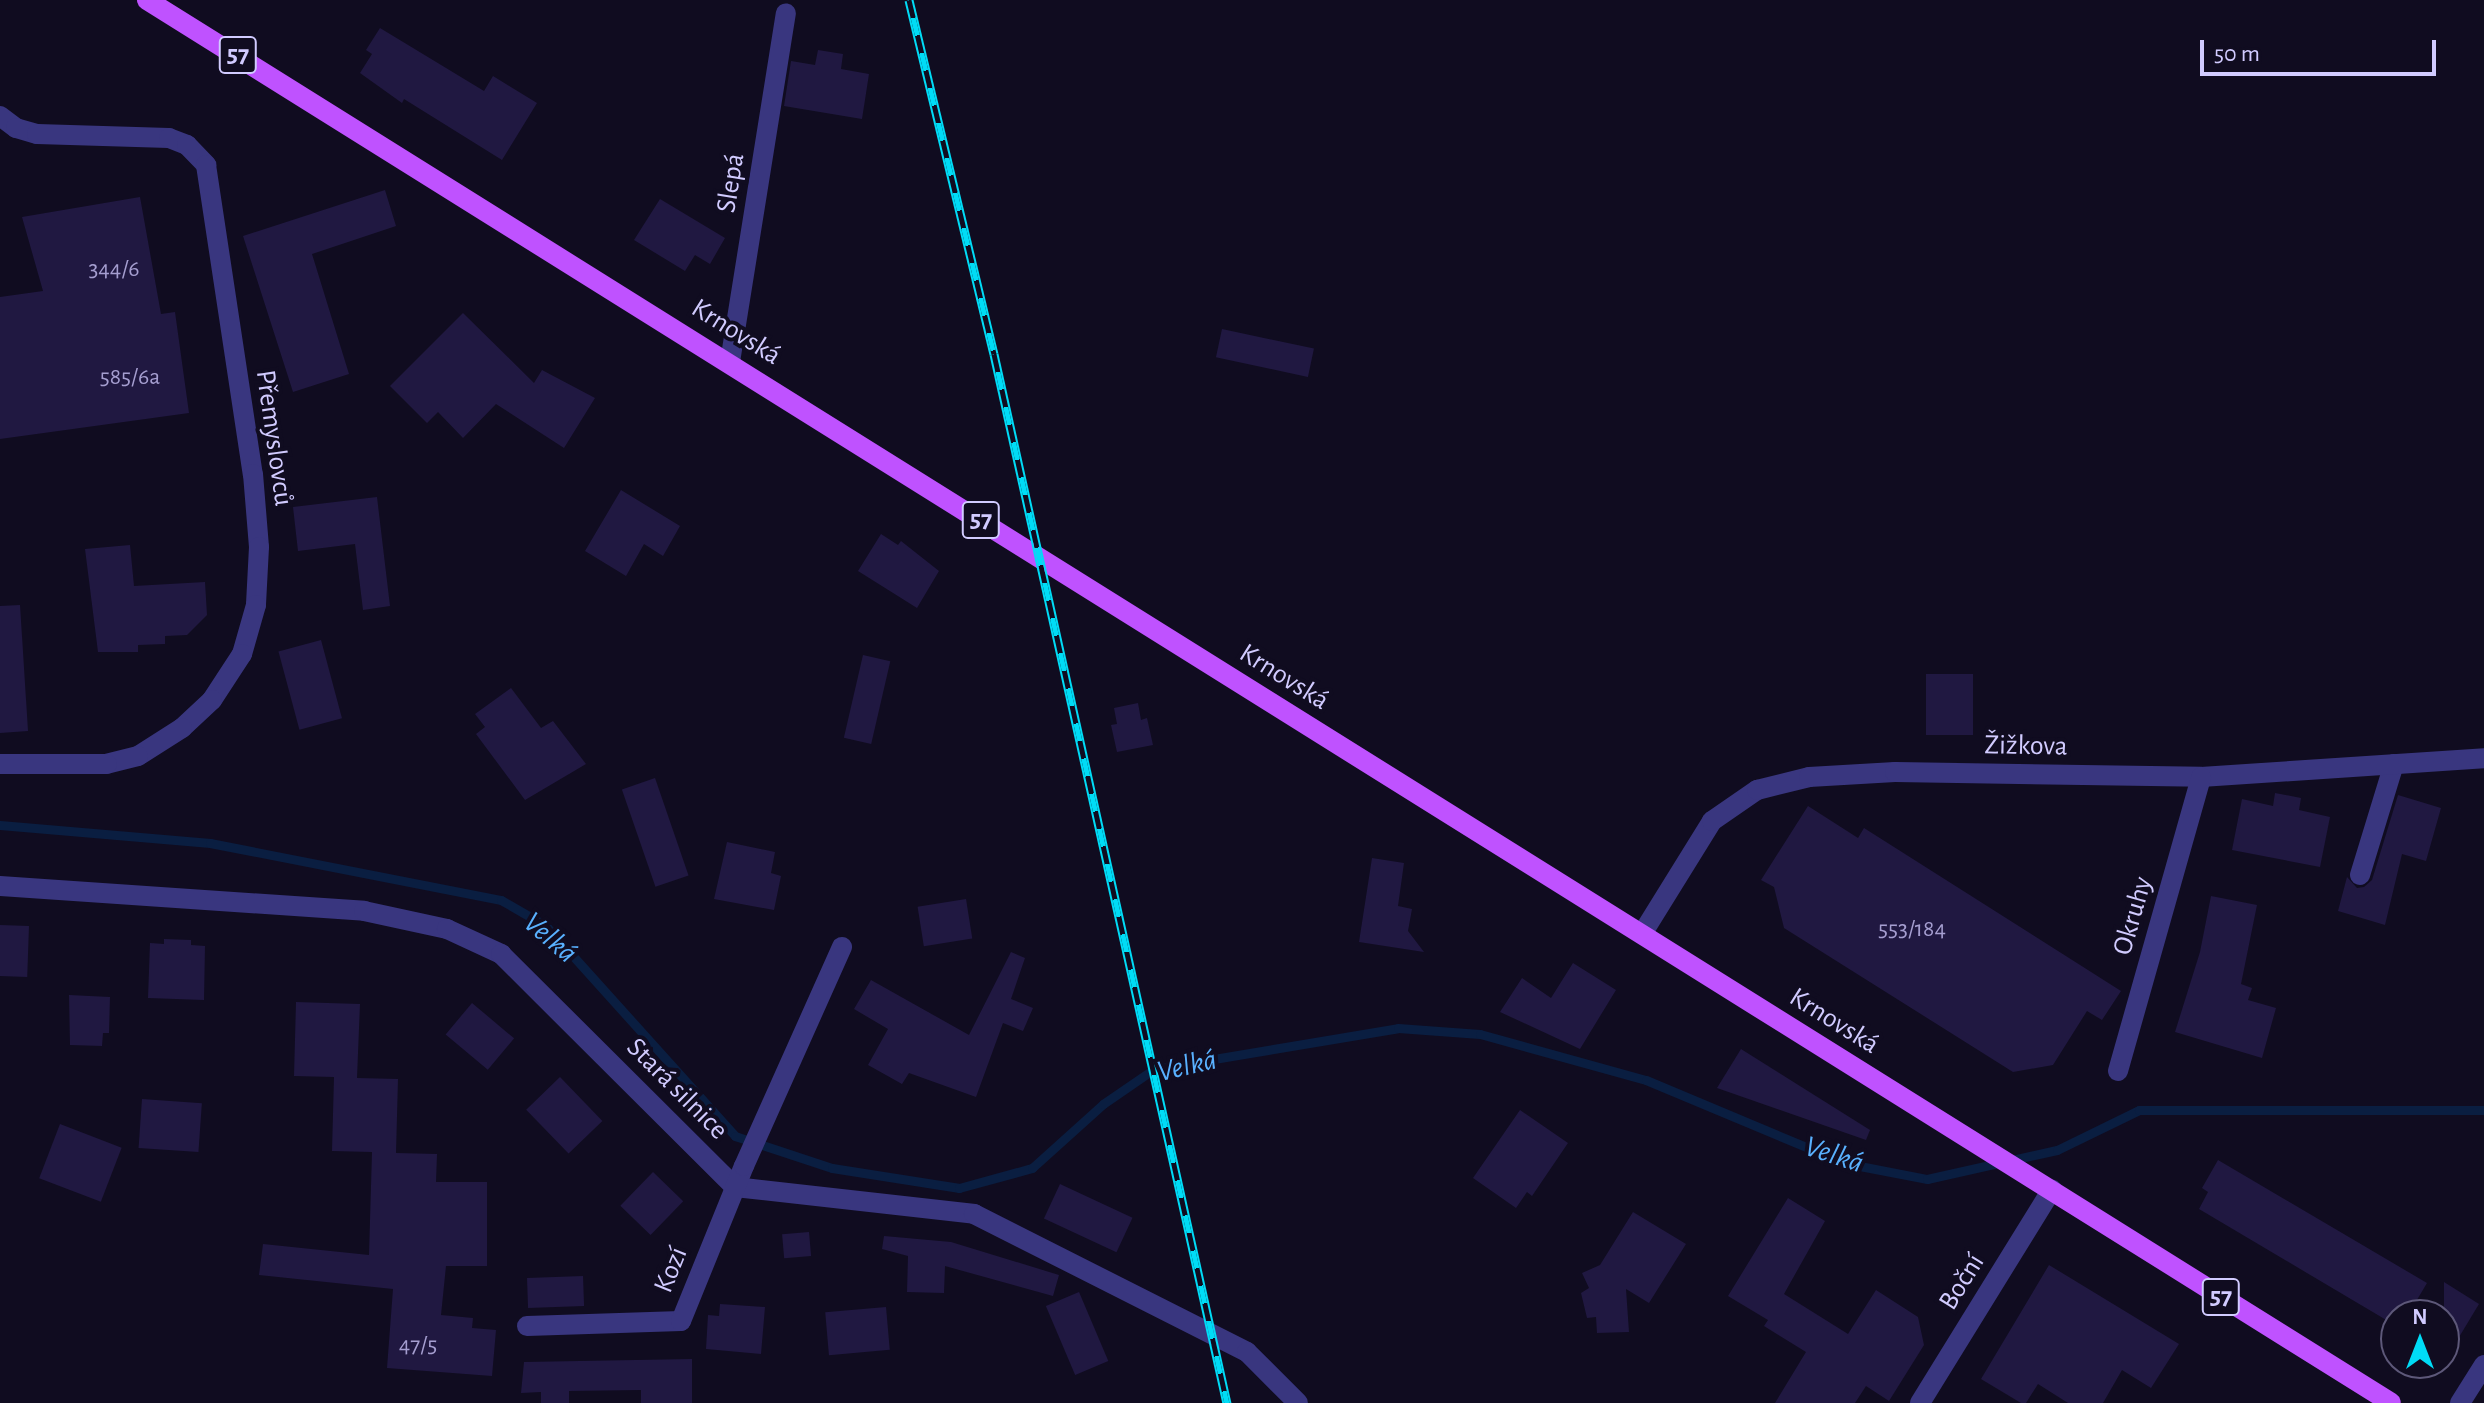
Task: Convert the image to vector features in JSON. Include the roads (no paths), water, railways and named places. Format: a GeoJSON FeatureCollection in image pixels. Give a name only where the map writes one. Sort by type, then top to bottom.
{"type":"FeatureCollection","features":[{"type":"Feature","properties":{"kind":"main road","name":"Krnovská"},"geometry":{"type":"LineString","coordinates":[[147,0],[2391,1403]]}},
{"type":"Feature","properties":{"kind":"street","name":"Slepá"},"geometry":{"type":"LineString","coordinates":[[730,362],[786,13]]}},
{"type":"Feature","properties":{"kind":"street","name":"Přemyslovců"},"geometry":{"type":"LineString","coordinates":[[0,116],[16,128],[37,134],[150,136],[178,140],[195,151],[206,165],[253,474],[259,547],[256,605],[242,654],[212,700],[182,728],[138,756],[107,764],[0,764]]}},
{"type":"Feature","properties":{"kind":"street","name":"Žižkova"},"geometry":{"type":"LineString","coordinates":[[1642,934],[1712,821],[1757,790],[1809,777],[1895,772],[2201,777],[2484,758]]}},
{"type":"Feature","properties":{"kind":"street"},"geometry":{"type":"LineString","coordinates":[[2360,875],[2394,764]]}},
{"type":"Feature","properties":{"kind":"street","name":"Okruhy"},"geometry":{"type":"LineString","coordinates":[[2118,1071],[2201,777]]}},
{"type":"Feature","properties":{"kind":"street","name":"Stará silnice"},"geometry":{"type":"LineString","coordinates":[[0,886],[364,911],[447,929],[501,954],[735,1187]]}},
{"type":"Feature","properties":{"kind":"street"},"geometry":{"type":"LineString","coordinates":[[842,947],[735,1187],[974,1214],[1247,1352],[1298,1403]]}},
{"type":"Feature","properties":{"kind":"street","name":"Kozí"},"geometry":{"type":"LineString","coordinates":[[527,1326],[681,1321],[735,1187]]}},
{"type":"Feature","properties":{"kind":"street","name":"Boční"},"geometry":{"type":"LineString","coordinates":[[1920,1403],[2052,1189]]}},
{"type":"Feature","properties":{"kind":"street"},"geometry":{"type":"LineString","coordinates":[[2460,1403],[2484,1365]]}},
{"type":"Feature","properties":{"kind":"waterway","name":"Velká"},"geometry":{"type":"LineString","coordinates":[[0,825],[210,843],[501,900],[546,926],[735,1136],[832,1168],[959,1188],[1032,1168],[1103,1104],[1154,1069],[1398,1028],[1480,1034],[1646,1080],[1844,1163],[1927,1179],[2057,1150],[2139,1110],[2484,1110]]}},
{"type":"Feature","properties":{"kind":"railway"},"geometry":{"type":"LineString","coordinates":[[909,0],[994,354],[1227,1403]]}}]}
